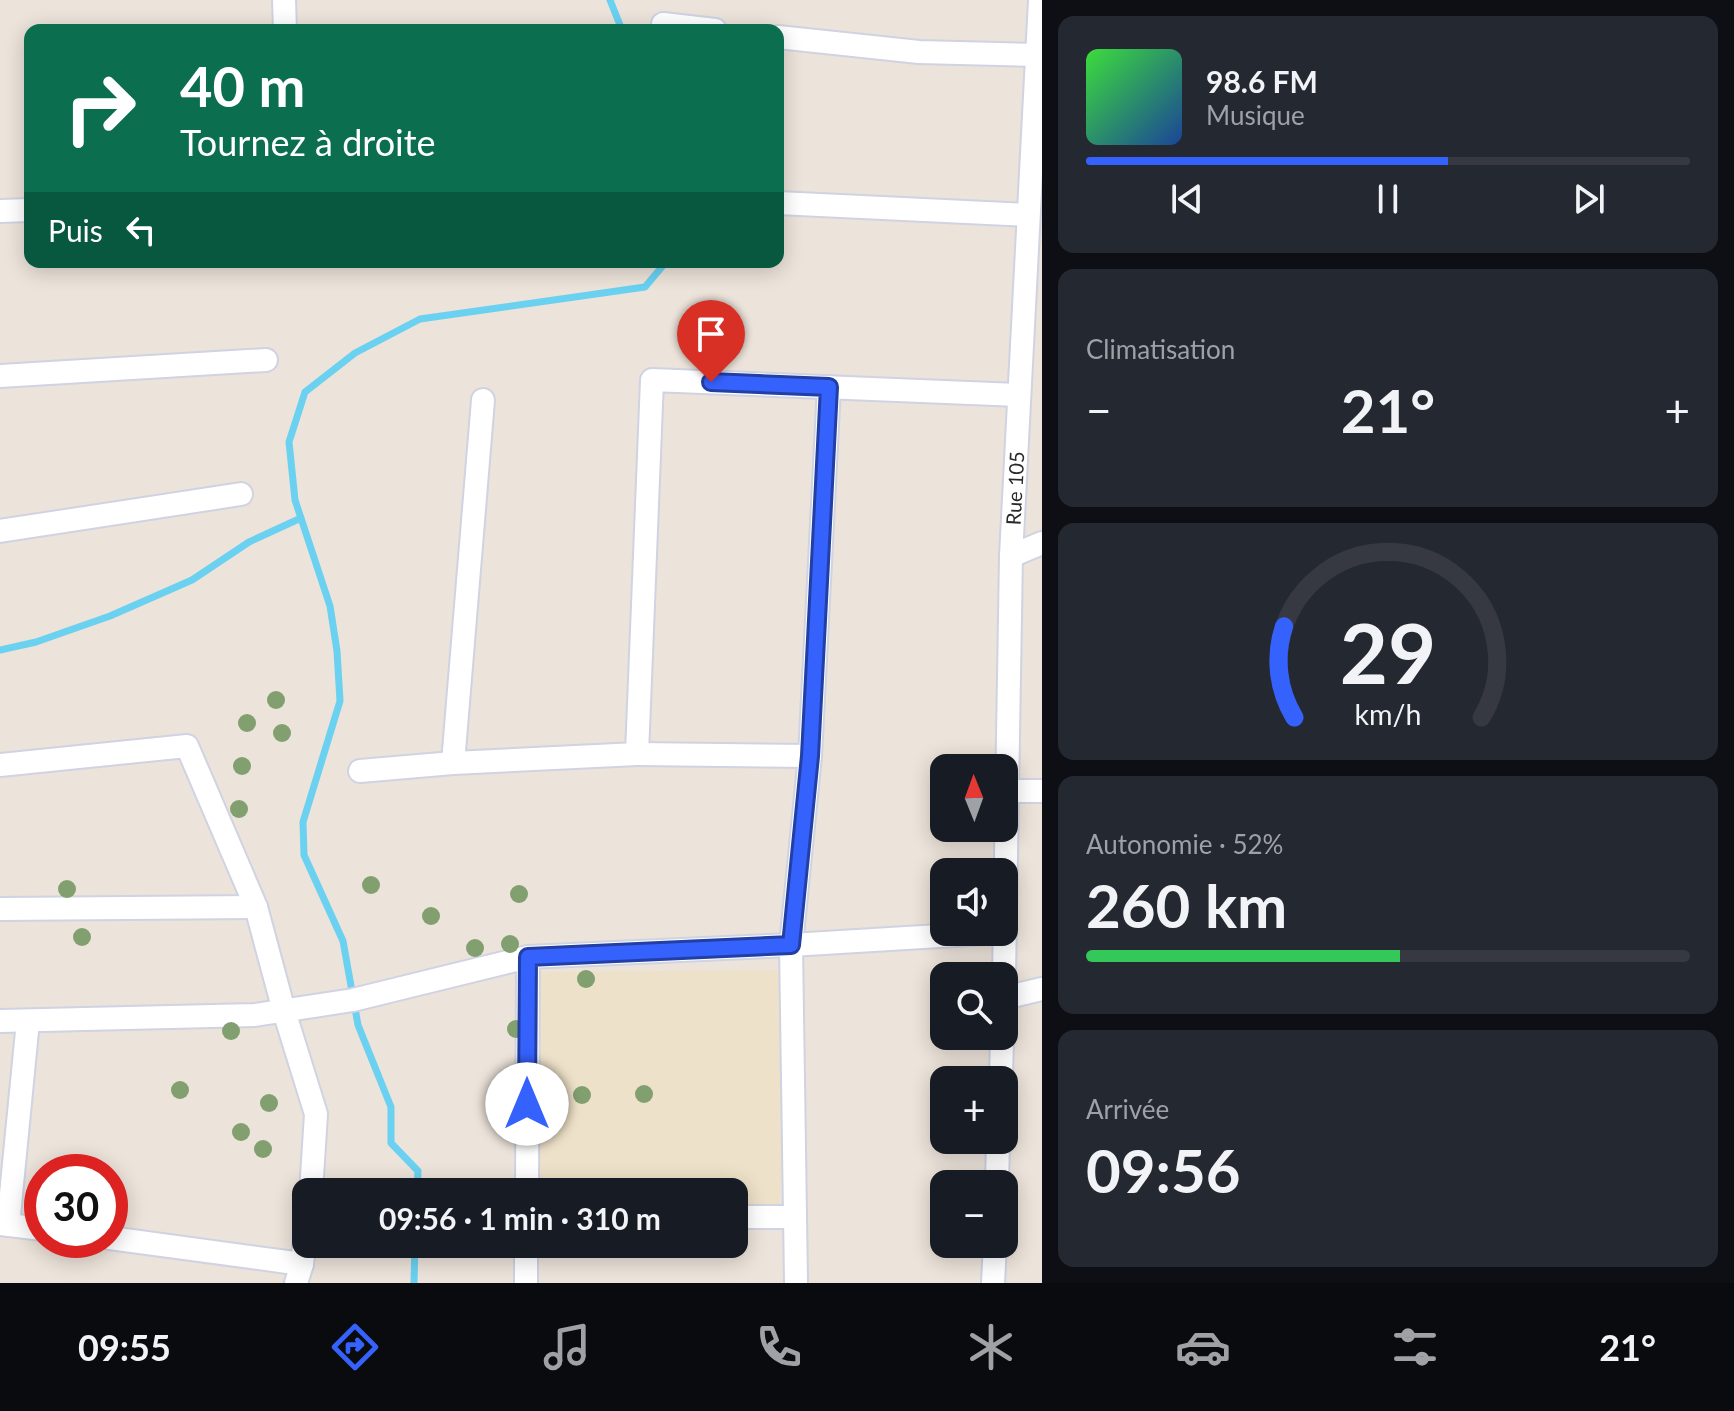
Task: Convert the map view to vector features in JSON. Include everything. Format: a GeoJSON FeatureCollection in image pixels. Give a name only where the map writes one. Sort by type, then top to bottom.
{"type":"FeatureCollection","features":[{"type":"Feature","properties":{"kind":"street"},"geometry":{"type":"LineString","coordinates":[[284,0],[285,24]]}},
{"type":"Feature","properties":{"kind":"street","name":"Rue 105"},"geometry":{"type":"LineString","coordinates":[[1008,754],[1011,556],[1028,215],[1038,114],[1040,0]]}},
{"type":"Feature","properties":{"kind":"street"},"geometry":{"type":"LineString","coordinates":[[784,38],[919,52],[1037,55]]}},
{"type":"Feature","properties":{"kind":"street"},"geometry":{"type":"LineString","coordinates":[[784,203],[1028,215]]}},
{"type":"Feature","properties":{"kind":"street"},"geometry":{"type":"LineString","coordinates":[[0,211],[24,210]]}},
{"type":"Feature","properties":{"kind":"street"},"geometry":{"type":"LineString","coordinates":[[0,376],[266,360]]}},
{"type":"Feature","properties":{"kind":"street"},"geometry":{"type":"LineString","coordinates":[[637,754],[652,380],[1019,395]]}},
{"type":"Feature","properties":{"kind":"street"},"geometry":{"type":"LineString","coordinates":[[796,1283],[791,945],[810,756],[829,387]]}},
{"type":"Feature","properties":{"kind":"street"},"geometry":{"type":"LineString","coordinates":[[453,763],[483,400]]}},
{"type":"Feature","properties":{"kind":"street"},"geometry":{"type":"LineString","coordinates":[[0,531],[241,494]]}},
{"type":"Feature","properties":{"kind":"street"},"geometry":{"type":"LineString","coordinates":[[1011,556],[1042,543]]}},
{"type":"Feature","properties":{"kind":"street"},"geometry":{"type":"LineString","coordinates":[[0,765],[187,746],[256,907],[316,1114],[312,1178]]}},
{"type":"Feature","properties":{"kind":"street"},"geometry":{"type":"LineString","coordinates":[[360,771],[637,754],[810,756]]}},
{"type":"Feature","properties":{"kind":"street"},"geometry":{"type":"LineString","coordinates":[[1018,791],[1042,791]]}},
{"type":"Feature","properties":{"kind":"street"},"geometry":{"type":"LineString","coordinates":[[0,909],[256,907]]}},
{"type":"Feature","properties":{"kind":"street"},"geometry":{"type":"LineString","coordinates":[[0,1021],[255,1015],[353,1000],[528,957],[930,937]]}},
{"type":"Feature","properties":{"kind":"street"},"geometry":{"type":"LineString","coordinates":[[527,1178],[528,957]]}},
{"type":"Feature","properties":{"kind":"street"},"geometry":{"type":"LineString","coordinates":[[1018,995],[1042,989]]}},
{"type":"Feature","properties":{"kind":"street"},"geometry":{"type":"LineString","coordinates":[[24,1227],[4,1224],[28,1021]]}},
{"type":"Feature","properties":{"kind":"street"},"geometry":{"type":"LineString","coordinates":[[748,1217],[795,1217]]}},
{"type":"Feature","properties":{"kind":"street"},"geometry":{"type":"LineString","coordinates":[[128,1241],[299,1274]]}},
{"type":"Feature","properties":{"kind":"street"},"geometry":{"type":"LineString","coordinates":[[526,1258],[526,1283]]}},
{"type":"Feature","properties":{"kind":"street"},"geometry":{"type":"LineString","coordinates":[[993,1283],[994,1258]]}},
{"type":"Feature","properties":{"kind":"shaded area"},"geometry":{"type":"Polygon","coordinates":[[[787,970],[780,1209],[748,1208],[748,1178],[534,1178],[528,972],[787,970]]]}},
{"type":"Feature","properties":{"kind":"waterway"},"geometry":{"type":"LineString","coordinates":[[610,0],[620,24]]}},
{"type":"Feature","properties":{"kind":"waterway"},"geometry":{"type":"LineString","coordinates":[[418,1178],[418,1171],[391,1143],[391,1107],[358,1025],[343,941],[304,855],[303,822],[340,701],[330,606],[295,500],[289,442],[305,392],[355,353],[420,319],[645,287],[661,268]]}},
{"type":"Feature","properties":{"kind":"waterway"},"geometry":{"type":"LineString","coordinates":[[0,650],[36,642],[110,616],[192,580],[249,542],[301,518]]}},
{"type":"Feature","properties":{"kind":"waterway"},"geometry":{"type":"LineString","coordinates":[[414,1283],[415,1258]]}},
{"type":"Feature","properties":{"kind":"route"},"geometry":{"type":"LineString","coordinates":[[527,1104],[528,957],[791,945],[810,756],[829,387],[711,382]]}}]}
